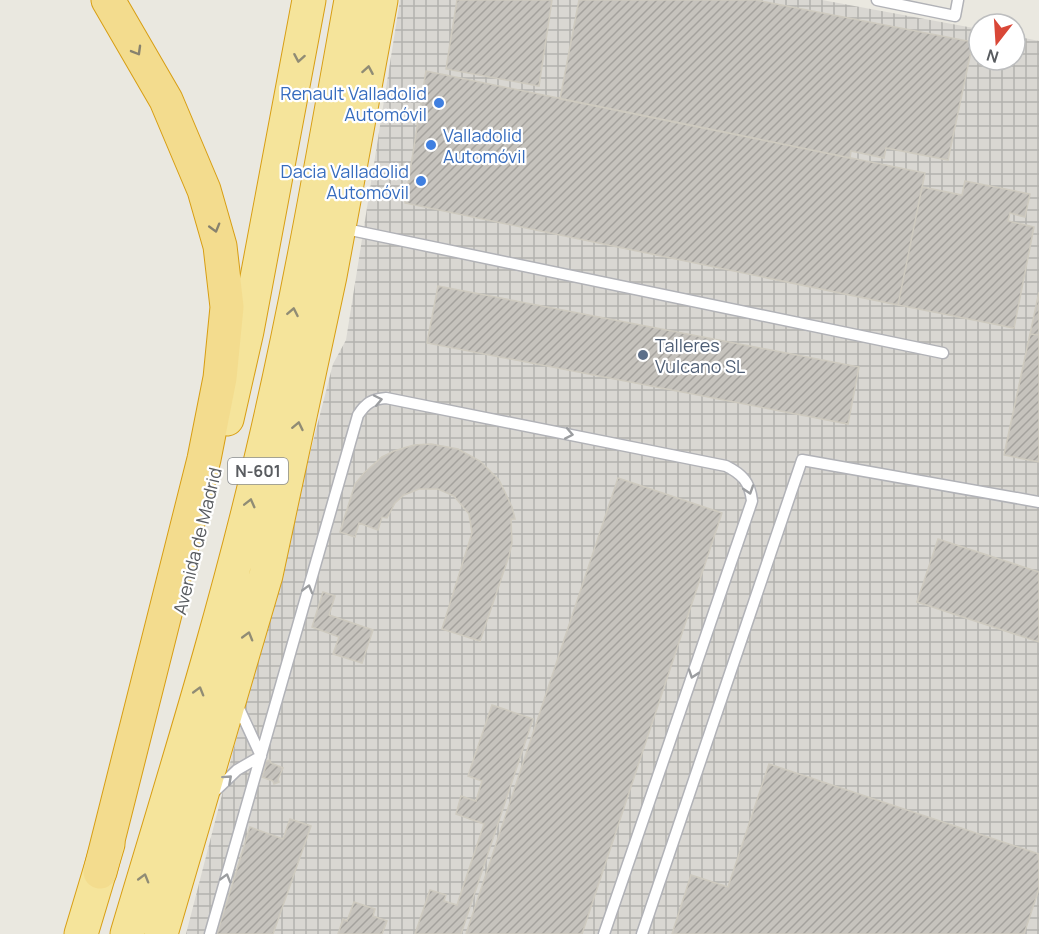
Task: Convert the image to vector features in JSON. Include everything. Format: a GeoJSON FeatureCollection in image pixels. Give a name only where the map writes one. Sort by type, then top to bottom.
{"type":"FeatureCollection","features":[{"type":"Feature","properties":{"kind":"highway"},"geometry":{"type":"LineString","coordinates":[[100,872],[204,459],[220,378],[227,307],[220,246],[204,190],[166,100],[108,0]]}},
{"type":"Feature","properties":{"kind":"highway","name":"Avenida de Madrid"},"geometry":{"type":"LineString","coordinates":[[81,934],[187,589],[248,331],[309,0]]}},
{"type":"Feature","properties":{"kind":"highway","name":"N-601"},"geometry":{"type":"LineString","coordinates":[[127,934],[218,628],[263,452],[292,316],[351,0]]}},
{"type":"Feature","properties":{"kind":"highway"},"geometry":{"type":"LineString","coordinates":[[160,934],[266,575],[339,228],[381,0]]}},
{"type":"Feature","properties":{"kind":"lane"},"geometry":{"type":"LineString","coordinates":[[877,0],[955,16],[958,0]]}},
{"type":"Feature","properties":{"kind":"lane"},"geometry":{"type":"LineString","coordinates":[[339,228],[943,353]]}},
{"type":"Feature","properties":{"kind":"lane"},"geometry":{"type":"LineString","coordinates":[[210,934],[358,415],[364,405],[373,399],[386,398],[726,466],[738,472],[746,480],[751,491],[752,501],[604,934]]}},
{"type":"Feature","properties":{"kind":"lane"},"geometry":{"type":"LineString","coordinates":[[642,934],[802,460],[1039,502]]}},
{"type":"Feature","properties":{"kind":"lane"},"geometry":{"type":"LineString","coordinates":[[234,685],[238,708],[261,756]]}},
{"type":"Feature","properties":{"kind":"lane"},"geometry":{"type":"LineString","coordinates":[[198,806],[237,770],[261,756]]}},
{"type":"Feature","properties":{"kind":"shaded area"},"geometry":{"type":"Polygon","coordinates":[[[400,0],[822,0],[967,27],[967,72],[1027,72],[1027,38],[1039,41],[1039,934],[186,934],[333,364],[346,340],[400,0]]]}},
{"type":"Feature","properties":{"kind":"building"},"geometry":{"type":"Polygon","coordinates":[[[457,0],[552,0],[539,86],[446,69],[457,0]]]}},
{"type":"Feature","properties":{"kind":"building"},"geometry":{"type":"Polygon","coordinates":[[[579,0],[756,0],[967,41],[967,70],[948,160],[886,148],[884,158],[851,151],[850,158],[560,99],[579,0]]]}},
{"type":"Feature","properties":{"kind":"building"},"geometry":{"type":"Polygon","coordinates":[[[426,71],[925,173],[898,305],[405,203],[426,71]]]}},
{"type":"Feature","properties":{"kind":"building"},"geometry":{"type":"Polygon","coordinates":[[[965,181],[1030,194],[1025,217],[1010,213],[1008,221],[1034,227],[1014,328],[898,305],[922,187],[962,195],[965,181]]]}},
{"type":"Feature","properties":{"kind":"building","name":"Talleres Vulcano SL"},"geometry":{"type":"Polygon","coordinates":[[[438,286],[859,367],[848,424],[427,343],[438,286]]]}},
{"type":"Feature","properties":{"kind":"building"},"geometry":{"type":"Polygon","coordinates":[[[1039,292],[1039,335],[1030,334],[1039,292]]]}},
{"type":"Feature","properties":{"kind":"building"},"geometry":{"type":"Polygon","coordinates":[[[1030,334],[1039,335],[1039,462],[1004,455],[1030,334]]]}},
{"type":"Feature","properties":{"kind":"building"},"geometry":{"type":"Polygon","coordinates":[[[431,444],[458,449],[480,461],[499,480],[515,519],[511,519],[512,543],[509,556],[480,641],[442,629],[472,533],[469,514],[454,496],[438,489],[419,489],[404,495],[395,503],[387,518],[382,517],[378,530],[359,523],[355,537],[340,532],[355,484],[364,473],[382,457],[394,451],[414,445],[431,444]]]}},
{"type":"Feature","properties":{"kind":"building"},"geometry":{"type":"Polygon","coordinates":[[[618,478],[722,513],[582,934],[466,934],[618,478]]]}},
{"type":"Feature","properties":{"kind":"building"},"geometry":{"type":"Polygon","coordinates":[[[938,539],[1039,572],[1039,642],[917,602],[938,539]]]}},
{"type":"Feature","properties":{"kind":"building"},"geometry":{"type":"Polygon","coordinates":[[[323,592],[335,596],[329,615],[373,630],[362,663],[333,654],[339,637],[312,627],[323,592]]]}},
{"type":"Feature","properties":{"kind":"building"},"geometry":{"type":"Polygon","coordinates":[[[492,705],[533,719],[461,934],[415,934],[430,890],[446,895],[444,901],[457,905],[484,824],[456,814],[461,796],[476,801],[482,781],[468,776],[492,705]]]}},
{"type":"Feature","properties":{"kind":"building"},"geometry":{"type":"Polygon","coordinates":[[[270,760],[271,763],[283,768],[279,782],[274,784],[273,781],[262,777],[265,762],[270,760]]]}},
{"type":"Feature","properties":{"kind":"building"},"geometry":{"type":"Polygon","coordinates":[[[769,764],[1039,854],[1039,889],[1024,934],[672,934],[691,875],[728,887],[769,764]]]}},
{"type":"Feature","properties":{"kind":"building"},"geometry":{"type":"Polygon","coordinates":[[[290,819],[311,826],[273,934],[217,934],[250,827],[283,839],[290,819]]]}},
{"type":"Feature","properties":{"kind":"building"},"geometry":{"type":"Polygon","coordinates":[[[354,902],[375,909],[373,916],[387,921],[382,934],[338,934],[343,919],[347,921],[354,902]]]}},
{"type":"Feature","properties":{"kind":"place","name":"Renault Valladolid Automóvil"},"geometry":{"type":"Point","coordinates":[439,103]}},
{"type":"Feature","properties":{"kind":"place","name":"Valladolid Automóvil"},"geometry":{"type":"Point","coordinates":[431,145]}},
{"type":"Feature","properties":{"kind":"place","name":"Dacia Valladolid Automóvil"},"geometry":{"type":"Point","coordinates":[421,181]}},
{"type":"Feature","properties":{"kind":"place","name":"Talleres Vulcano SL"},"geometry":{"type":"Point","coordinates":[643,355]}}]}
